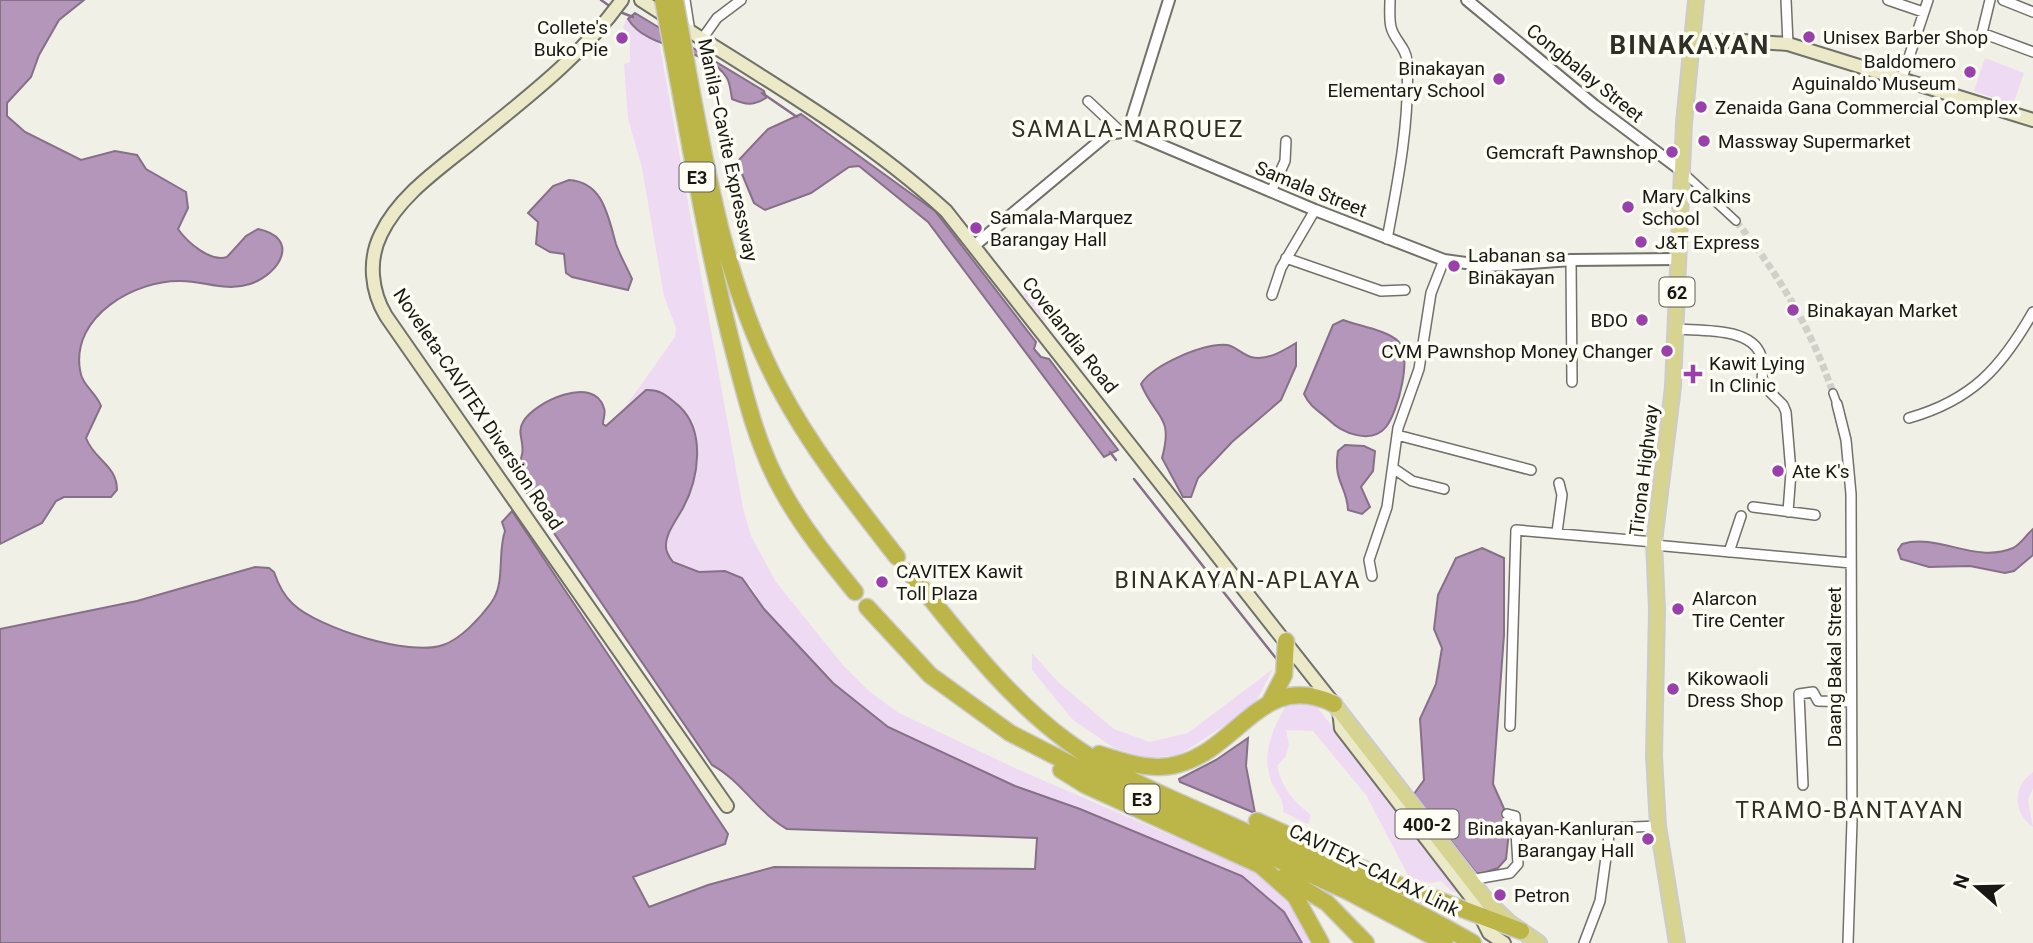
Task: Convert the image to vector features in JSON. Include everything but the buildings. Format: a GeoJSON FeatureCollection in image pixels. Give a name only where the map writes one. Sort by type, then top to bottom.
{"type":"FeatureCollection","features":[{"type":"Feature","properties":{"kind":"highway","name":"Manila–Cavite Expressway"},"geometry":{"type":"LineString","coordinates":[[663,0],[722,239],[765,359],[805,432],[897,556]]}},
{"type":"Feature","properties":{"kind":"highway","name":"Manila–Cavite Expressway"},"geometry":{"type":"LineString","coordinates":[[676,0],[682,70],[717,285],[753,421],[771,468],[788,502],[817,545],[855,592]]}},
{"type":"Feature","properties":{"kind":"highway","name":"E3"},"geometry":{"type":"LineString","coordinates":[[909,572],[1005,686],[1042,721],[1079,750],[1137,783],[1254,835]]}},
{"type":"Feature","properties":{"kind":"highway","name":"E3"},"geometry":{"type":"LineString","coordinates":[[867,607],[904,650],[945,688],[988,720],[1036,748],[1254,835]]}},
{"type":"Feature","properties":{"kind":"highway"},"geometry":{"type":"LineString","coordinates":[[1270,702],[1284,675],[1286,641]]}},
{"type":"Feature","properties":{"kind":"highway"},"geometry":{"type":"LineString","coordinates":[[1079,750],[1145,766],[1177,765],[1205,752],[1270,702],[1300,694],[1337,707]]}},
{"type":"Feature","properties":{"kind":"highway"},"geometry":{"type":"LineString","coordinates":[[1036,748],[1077,780],[1260,865],[1327,902],[1366,943]]}},
{"type":"Feature","properties":{"kind":"highway"},"geometry":{"type":"LineString","coordinates":[[1254,835],[1521,931]]}},
{"type":"Feature","properties":{"kind":"highway","name":"CAVITEX–CALAX Link"},"geometry":{"type":"LineString","coordinates":[[1254,835],[1347,891],[1445,943]]}},
{"type":"Feature","properties":{"kind":"highway","name":"CAVITEX–CALAX Link"},"geometry":{"type":"LineString","coordinates":[[1254,835],[1353,881],[1473,943]]}},
{"type":"Feature","properties":{"kind":"highway"},"geometry":{"type":"LineString","coordinates":[[1260,865],[1296,896],[1321,943]]}},
{"type":"Feature","properties":{"kind":"main road","name":"Noveleta-CAVITEX Diversion Road"},"geometry":{"type":"LineString","coordinates":[[622,0],[611,15],[549,79],[443,165],[397,210],[377,244],[374,287],[392,324],[727,806]]}},
{"type":"Feature","properties":{"kind":"main road","name":"Covelandia Road"},"geometry":{"type":"LineString","coordinates":[[641,0],[838,124],[914,181],[946,211],[975,244],[1286,641],[1470,880],[1496,911],[1539,943]]}},
{"type":"Feature","properties":{"kind":"main road","name":"Tirona Highway"},"geometry":{"type":"LineString","coordinates":[[1677,943],[1658,826],[1653,742],[1657,610],[1654,543],[1676,329],[1682,171],[1690,42],[1696,0]]}},
{"type":"Feature","properties":{"kind":"main road"},"geometry":{"type":"LineString","coordinates":[[1690,42],[1788,44],[2033,120]]}},
{"type":"Feature","properties":{"kind":"main road","name":"Covelandia Road"},"geometry":{"type":"LineString","coordinates":[[1337,707],[1341,728],[1471,897],[1489,933],[1504,943]]}},
{"type":"Feature","properties":{"kind":"street"},"geometry":{"type":"LineString","coordinates":[[685,0],[696,35],[741,0]]}},
{"type":"Feature","properties":{"kind":"street"},"geometry":{"type":"LineString","coordinates":[[1124,132],[1169,0]]}},
{"type":"Feature","properties":{"kind":"street"},"geometry":{"type":"LineString","coordinates":[[1387,239],[1401,159],[1407,58],[1402,44],[1391,29],[1390,0]]}},
{"type":"Feature","properties":{"kind":"street","name":"Congbalay Street"},"geometry":{"type":"LineString","coordinates":[[1467,0],[1594,105],[1682,171]]}},
{"type":"Feature","properties":{"kind":"street"},"geometry":{"type":"LineString","coordinates":[[1786,0],[1788,44]]}},
{"type":"Feature","properties":{"kind":"street"},"geometry":{"type":"LineString","coordinates":[[1888,0],[1923,12]]}},
{"type":"Feature","properties":{"kind":"street"},"geometry":{"type":"LineString","coordinates":[[1902,78],[1928,0]]}},
{"type":"Feature","properties":{"kind":"street"},"geometry":{"type":"LineString","coordinates":[[1990,0],[1983,33],[2033,52]]}},
{"type":"Feature","properties":{"kind":"street"},"geometry":{"type":"LineString","coordinates":[[2003,0],[2033,12]]}},
{"type":"Feature","properties":{"kind":"street"},"geometry":{"type":"LineString","coordinates":[[1088,101],[1124,132]]}},
{"type":"Feature","properties":{"kind":"street"},"geometry":{"type":"LineString","coordinates":[[975,244],[1108,134],[1124,132]]}},
{"type":"Feature","properties":{"kind":"street","name":"Samala Street"},"geometry":{"type":"LineString","coordinates":[[1124,132],[1444,260],[1488,266],[1571,260],[1678,259]]}},
{"type":"Feature","properties":{"kind":"street"},"geometry":{"type":"LineString","coordinates":[[1271,192],[1285,161],[1286,141]]}},
{"type":"Feature","properties":{"kind":"street"},"geometry":{"type":"LineString","coordinates":[[1682,171],[1736,222]]}},
{"type":"Feature","properties":{"kind":"street"},"geometry":{"type":"LineString","coordinates":[[1272,295],[1286,258],[1315,210]]}},
{"type":"Feature","properties":{"kind":"street"},"geometry":{"type":"LineString","coordinates":[[1286,258],[1381,291],[1405,290]]}},
{"type":"Feature","properties":{"kind":"street"},"geometry":{"type":"LineString","coordinates":[[1372,576],[1369,560],[1385,520],[1397,435],[1419,369],[1431,293],[1444,260]]}},
{"type":"Feature","properties":{"kind":"street"},"geometry":{"type":"LineString","coordinates":[[1571,260],[1572,382]]}},
{"type":"Feature","properties":{"kind":"street"},"geometry":{"type":"LineString","coordinates":[[1909,418],[1952,402],[1973,389],[2006,354],[2033,312]]}},
{"type":"Feature","properties":{"kind":"street"},"geometry":{"type":"LineString","coordinates":[[1676,329],[1737,335],[1757,347],[1762,358],[1762,384],[1783,405],[1786,412],[1791,472],[1788,512]]}},
{"type":"Feature","properties":{"kind":"street","name":"Daang Bakal Street"},"geometry":{"type":"LineString","coordinates":[[1833,393],[1849,468],[1851,702],[1848,943]]}},
{"type":"Feature","properties":{"kind":"street"},"geometry":{"type":"LineString","coordinates":[[1397,435],[1531,470]]}},
{"type":"Feature","properties":{"kind":"street"},"geometry":{"type":"LineString","coordinates":[[1393,468],[1412,481],[1444,489]]}},
{"type":"Feature","properties":{"kind":"street"},"geometry":{"type":"LineString","coordinates":[[1558,532],[1562,495],[1559,483]]}},
{"type":"Feature","properties":{"kind":"street"},"geometry":{"type":"LineString","coordinates":[[1753,507],[1815,515]]}},
{"type":"Feature","properties":{"kind":"street"},"geometry":{"type":"LineString","coordinates":[[1729,552],[1735,526],[1741,516]]}},
{"type":"Feature","properties":{"kind":"street"},"geometry":{"type":"LineString","coordinates":[[1510,726],[1517,530],[1558,532],[1851,564]]}},
{"type":"Feature","properties":{"kind":"street"},"geometry":{"type":"LineString","coordinates":[[1803,785],[1798,694],[1813,692],[1818,701],[1851,702]]}},
{"type":"Feature","properties":{"kind":"street"},"geometry":{"type":"LineString","coordinates":[[1470,880],[1510,873],[1518,864],[1515,816],[1507,814]]}},
{"type":"Feature","properties":{"kind":"street"},"geometry":{"type":"LineString","coordinates":[[1584,943],[1600,901],[1610,828],[1658,826]]}},
{"type":"Feature","properties":{"kind":"shaded area"},"geometry":{"type":"Polygon","coordinates":[[[0,0],[84,0],[59,20],[39,55],[31,77],[7,103],[7,116],[25,132],[81,160],[115,151],[137,155],[146,169],[186,192],[188,208],[178,229],[187,240],[207,254],[227,257],[246,236],[258,229],[279,240],[282,248],[277,265],[261,279],[250,284],[232,287],[190,281],[163,282],[126,294],[96,318],[86,333],[80,351],[81,376],[101,406],[86,438],[113,474],[117,490],[111,497],[64,497],[56,501],[42,523],[0,544],[0,0]]]}},
{"type":"Feature","properties":{"kind":"shaded area"},"geometry":{"type":"Polygon","coordinates":[[[635,13],[764,91],[766,98],[749,104],[732,99],[728,80],[718,68],[693,54],[649,38],[637,30],[628,19],[635,13]]]}},
{"type":"Feature","properties":{"kind":"shaded area"},"geometry":{"type":"Polygon","coordinates":[[[628,16],[658,36],[743,508],[751,536],[776,582],[842,664],[870,692],[899,713],[1017,769],[1253,871],[1288,902],[1310,943],[1302,943],[1284,912],[1242,876],[1080,809],[1015,786],[888,727],[833,683],[764,609],[750,585],[696,572],[673,559],[667,550],[667,539],[685,504],[618,417],[675,337],[676,328],[664,296],[642,168],[628,118],[624,64],[630,62],[630,36],[623,27],[628,16]]]}},
{"type":"Feature","properties":{"kind":"shaded area"},"geometry":{"type":"Polygon","coordinates":[[[1985,58],[2024,73],[2013,105],[1974,91],[1985,58]]]}},
{"type":"Feature","properties":{"kind":"shaded area"},"geometry":{"type":"Polygon","coordinates":[[[801,114],[935,211],[1036,342],[1034,349],[1041,357],[1049,359],[1118,450],[1104,457],[928,222],[859,166],[849,167],[811,193],[765,210],[754,203],[737,162],[768,129],[801,114]]]}},
{"type":"Feature","properties":{"kind":"shaded area"},"geometry":{"type":"Polygon","coordinates":[[[569,180],[590,187],[602,202],[632,279],[628,290],[572,277],[566,273],[564,254],[550,252],[536,244],[538,222],[528,213],[553,186],[569,180]]]}},
{"type":"Feature","properties":{"kind":"shaded area"},"geometry":{"type":"Polygon","coordinates":[[[1036,284],[1056,311],[1044,321],[1023,295],[1036,284]]]}},
{"type":"Feature","properties":{"kind":"shaded area"},"geometry":{"type":"Polygon","coordinates":[[[1343,320],[1387,334],[1398,341],[1402,348],[1404,370],[1395,409],[1386,427],[1373,435],[1357,435],[1341,429],[1309,403],[1304,394],[1333,325],[1343,320]]]}},
{"type":"Feature","properties":{"kind":"shaded area"},"geometry":{"type":"Polygon","coordinates":[[[1296,343],[1296,366],[1281,400],[1232,442],[1198,478],[1191,497],[1183,497],[1162,458],[1166,433],[1164,425],[1141,384],[1156,370],[1192,351],[1227,345],[1248,356],[1263,358],[1296,343]]]}},
{"type":"Feature","properties":{"kind":"shaded area"},"geometry":{"type":"Polygon","coordinates":[[[646,390],[660,392],[679,406],[688,416],[696,441],[693,483],[666,542],[668,555],[673,562],[699,572],[725,571],[742,578],[764,609],[833,683],[888,727],[1015,786],[1080,809],[1242,876],[1284,912],[1302,943],[0,943],[0,629],[137,601],[255,567],[269,568],[274,572],[286,597],[305,613],[343,631],[409,647],[428,648],[443,645],[470,627],[496,595],[505,531],[502,522],[512,511],[728,834],[725,844],[633,877],[649,907],[708,885],[774,867],[1035,869],[1037,838],[787,829],[712,765],[513,473],[522,456],[520,433],[523,422],[539,407],[564,395],[589,393],[598,398],[604,408],[603,424],[606,426],[646,390]]]}},
{"type":"Feature","properties":{"kind":"shaded area"},"geometry":{"type":"Polygon","coordinates":[[[1345,445],[1364,446],[1375,451],[1373,471],[1361,487],[1370,507],[1362,514],[1348,510],[1337,470],[1338,451],[1345,445]]]}},
{"type":"Feature","properties":{"kind":"shaded area"},"geometry":{"type":"Polygon","coordinates":[[[2033,529],[2033,555],[2014,571],[2005,573],[1970,566],[1929,567],[1901,559],[1898,550],[1902,544],[1930,542],[1971,551],[1999,552],[2016,546],[2033,529]]]}},
{"type":"Feature","properties":{"kind":"shaded area"},"geometry":{"type":"Polygon","coordinates":[[[1482,548],[1504,558],[1504,635],[1493,784],[1510,822],[1506,859],[1498,868],[1478,875],[1414,794],[1424,780],[1420,719],[1436,684],[1442,648],[1434,629],[1438,595],[1456,558],[1482,548]]]}},
{"type":"Feature","properties":{"kind":"shaded area"},"geometry":{"type":"Polygon","coordinates":[[[1032,653],[1058,682],[1114,729],[1150,742],[1188,733],[1273,669],[1253,707],[1179,755],[1146,758],[1114,748],[1072,719],[1032,670],[1032,653]]]}},
{"type":"Feature","properties":{"kind":"shaded area"},"geometry":{"type":"Polygon","coordinates":[[[1298,698],[1317,707],[1465,894],[1451,891],[1441,881],[1431,883],[1410,879],[1366,795],[1313,731],[1286,730],[1289,744],[1286,756],[1277,766],[1290,794],[1311,815],[1308,824],[1283,812],[1283,803],[1268,770],[1268,749],[1278,719],[1289,700],[1298,698]]]}},
{"type":"Feature","properties":{"kind":"shaded area"},"geometry":{"type":"Polygon","coordinates":[[[1248,738],[1246,766],[1255,813],[1180,782],[1179,779],[1216,760],[1248,738]]]}},
{"type":"Feature","properties":{"kind":"shaded area"},"geometry":{"type":"Polygon","coordinates":[[[2033,772],[2033,788],[2028,800],[2033,827],[2026,821],[2019,807],[2018,792],[2033,772]]]}},
{"type":"Feature","properties":{"kind":"waterway"},"geometry":{"type":"LineString","coordinates":[[601,0],[611,7]]}},
{"type":"Feature","properties":{"kind":"waterway"},"geometry":{"type":"LineString","coordinates":[[620,12],[633,17]]}},
{"type":"Feature","properties":{"kind":"waterway"},"geometry":{"type":"LineString","coordinates":[[762,93],[797,117]]}},
{"type":"Feature","properties":{"kind":"waterway"},"geometry":{"type":"LineString","coordinates":[[1110,452],[1116,460]]}},
{"type":"Feature","properties":{"kind":"waterway"},"geometry":{"type":"LineString","coordinates":[[1134,479],[1279,662]]}},
{"type":"Feature","properties":{"kind":"tunnel"},"geometry":{"type":"LineString","coordinates":[[1736,221],[1766,262],[1804,324],[1833,393]]}},
{"type":"Feature","properties":{"kind":"place","name":"Unisex Barber Shop"},"geometry":{"type":"Point","coordinates":[1809,37]}},
{"type":"Feature","properties":{"kind":"place","name":"Collete's Buko Pie"},"geometry":{"type":"Point","coordinates":[622,38]}},
{"type":"Feature","properties":{"kind":"place","name":"Baldomero Aguinaldo Museum"},"geometry":{"type":"Point","coordinates":[1970,72]}},
{"type":"Feature","properties":{"kind":"place","name":"Binakayan Elementary School"},"geometry":{"type":"Point","coordinates":[1499,79]}},
{"type":"Feature","properties":{"kind":"place","name":"Zenaida Gana Commercial Complex"},"geometry":{"type":"Point","coordinates":[1701,107]}},
{"type":"Feature","properties":{"kind":"place","name":"Massway Supermarket"},"geometry":{"type":"Point","coordinates":[1704,141]}},
{"type":"Feature","properties":{"kind":"place","name":"Gemcraft Pawnshop"},"geometry":{"type":"Point","coordinates":[1672,152]}},
{"type":"Feature","properties":{"kind":"place","name":"Mary Calkins School"},"geometry":{"type":"Point","coordinates":[1628,207]}},
{"type":"Feature","properties":{"kind":"place","name":"Samala-Marquez Barangay Hall"},"geometry":{"type":"Point","coordinates":[976,228]}},
{"type":"Feature","properties":{"kind":"place","name":"J&T Express"},"geometry":{"type":"Point","coordinates":[1641,242]}},
{"type":"Feature","properties":{"kind":"place","name":"Labanan sa Binakayan"},"geometry":{"type":"Point","coordinates":[1454,266]}},
{"type":"Feature","properties":{"kind":"place","name":"Binakayan Market"},"geometry":{"type":"Point","coordinates":[1793,310]}},
{"type":"Feature","properties":{"kind":"place","name":"BDO"},"geometry":{"type":"Point","coordinates":[1642,320]}},
{"type":"Feature","properties":{"kind":"place","name":"CVM Pawnshop Money Changer"},"geometry":{"type":"Point","coordinates":[1667,351]}},
{"type":"Feature","properties":{"kind":"place","name":"Kawit Lying In Clinic"},"geometry":{"type":"Point","coordinates":[1693,374]}},
{"type":"Feature","properties":{"kind":"place","name":"Ate K's"},"geometry":{"type":"Point","coordinates":[1778,471]}},
{"type":"Feature","properties":{"kind":"place","name":"CAVITEX Kawit Toll Plaza"},"geometry":{"type":"Point","coordinates":[882,582]}},
{"type":"Feature","properties":{"kind":"place","name":"Alarcon Tire Center"},"geometry":{"type":"Point","coordinates":[1678,609]}},
{"type":"Feature","properties":{"kind":"place","name":"Kikowaoli Dress Shop"},"geometry":{"type":"Point","coordinates":[1673,689]}},
{"type":"Feature","properties":{"kind":"place","name":"Binakayan-Kanluran Barangay Hall"},"geometry":{"type":"Point","coordinates":[1648,839]}},
{"type":"Feature","properties":{"kind":"place","name":"Petron"},"geometry":{"type":"Point","coordinates":[1500,895]}},
{"type":"Feature","properties":{"kind":"district","name":"BINAKAYAN"},"geometry":{"type":"Point","coordinates":[1690,45]}},
{"type":"Feature","properties":{"kind":"district","name":"SAMALA-MARQUEZ"},"geometry":{"type":"Point","coordinates":[1128,129]}},
{"type":"Feature","properties":{"kind":"district","name":"BINAKAYAN-APLAYA"},"geometry":{"type":"Point","coordinates":[1238,580]}},
{"type":"Feature","properties":{"kind":"district","name":"TRAMO-BANTAYAN"},"geometry":{"type":"Point","coordinates":[1850,810]}}]}
